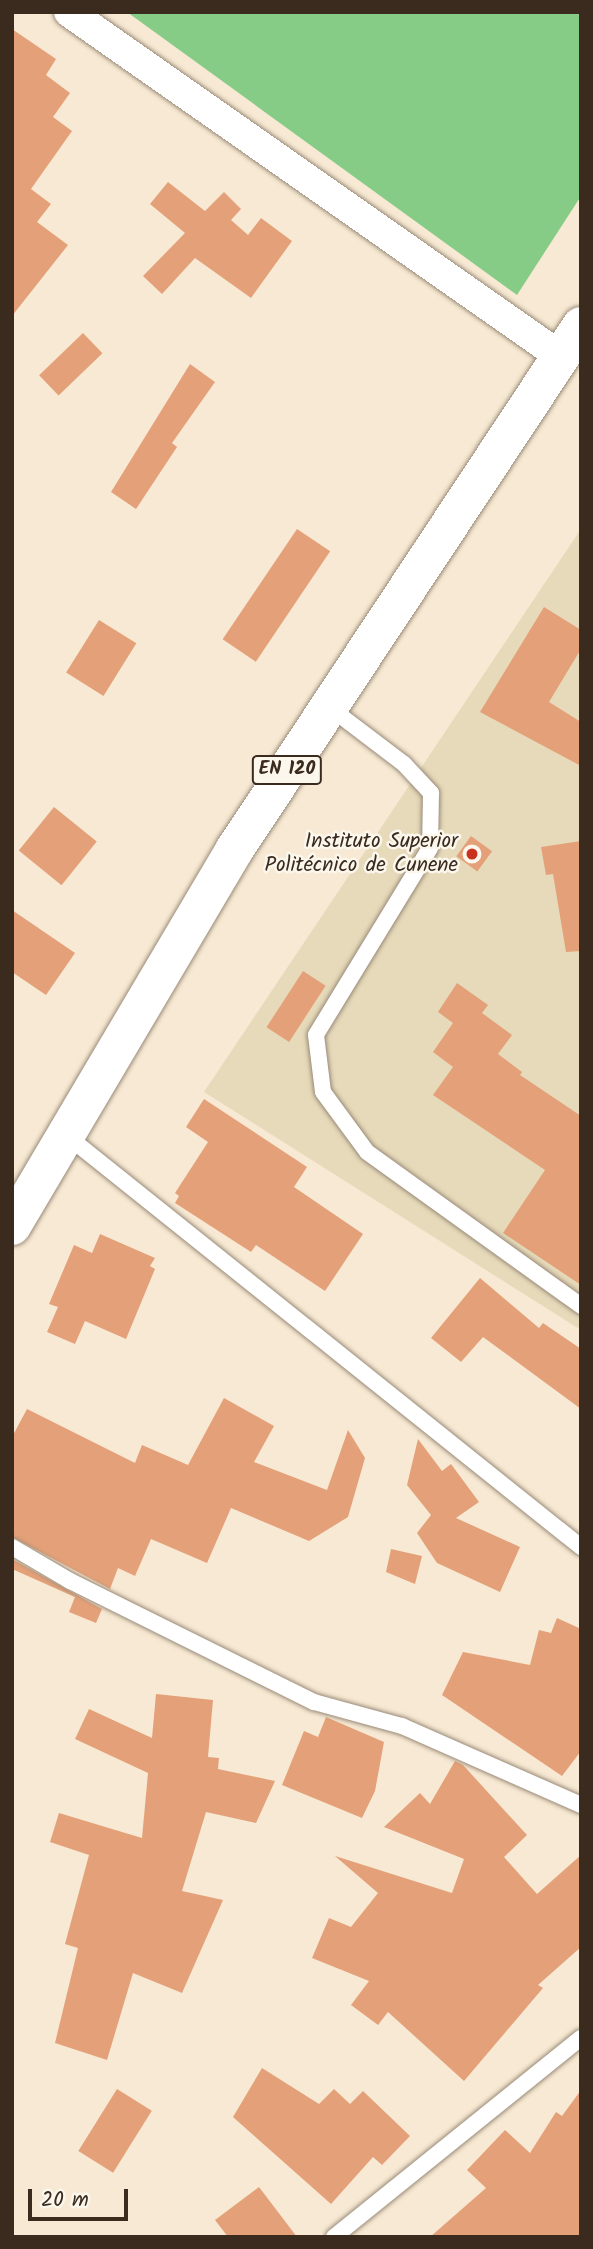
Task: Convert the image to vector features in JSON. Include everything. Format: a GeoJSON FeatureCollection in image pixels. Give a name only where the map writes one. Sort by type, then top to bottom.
{"type":"FeatureCollection","features":[{"type":"Feature","properties":{"kind":"main road","name":"EN 120"},"geometry":{"type":"LineString","coordinates":[[12,1226],[235,849],[570,341]]}},
{"type":"Feature","properties":{"kind":"street"},"geometry":{"type":"LineString","coordinates":[[69,12],[570,341]]}},
{"type":"Feature","properties":{"kind":"lane"},"geometry":{"type":"LineString","coordinates":[[329,707],[404,764],[431,793],[431,807],[430,848],[316,1035],[323,1092],[367,1152],[581,1306]]}},
{"type":"Feature","properties":{"kind":"lane"},"geometry":{"type":"LineString","coordinates":[[66,1135],[581,1546]]}},
{"type":"Feature","properties":{"kind":"lane"},"geometry":{"type":"LineString","coordinates":[[12,1547],[70,1581],[314,1702],[402,1726],[581,1805]]}},
{"type":"Feature","properties":{"kind":"lane"},"geometry":{"type":"LineString","coordinates":[[334,2237],[581,2038]]}},
{"type":"Feature","properties":{"kind":"shaded area","name":"Instituto Superior Politécnico de Cunene"},"geometry":{"type":"Polygon","coordinates":[[[581,529],[581,1330],[204,1092],[581,529]]]}},
{"type":"Feature","properties":{"kind":"green space"},"geometry":{"type":"Polygon","coordinates":[[[127,12],[581,12],[581,196],[517,295],[127,12]]]}},
{"type":"Feature","properties":{"kind":"building"},"geometry":{"type":"Polygon","coordinates":[[[12,29],[56,59],[46,75],[70,93],[53,117],[72,131],[31,189],[51,204],[37,222],[68,245],[12,316],[12,29]]]}},
{"type":"Feature","properties":{"kind":"building"},"geometry":{"type":"Polygon","coordinates":[[[168,182],[205,211],[224,192],[241,209],[231,220],[248,235],[261,218],[292,241],[251,298],[195,258],[162,294],[143,276],[185,233],[150,204],[168,182]]]}},
{"type":"Feature","properties":{"kind":"building"},"geometry":{"type":"Polygon","coordinates":[[[83,333],[102,353],[59,396],[39,375],[83,333]]]}},
{"type":"Feature","properties":{"kind":"building"},"geometry":{"type":"Polygon","coordinates":[[[190,364],[215,382],[172,443],[177,447],[136,509],[111,492],[190,364]]]}},
{"type":"Feature","properties":{"kind":"building"},"geometry":{"type":"Polygon","coordinates":[[[297,529],[330,551],[256,662],[223,639],[297,529]]]}},
{"type":"Feature","properties":{"kind":"building"},"geometry":{"type":"Polygon","coordinates":[[[544,607],[581,630],[581,649],[549,702],[581,722],[581,766],[480,712],[544,607]]]}},
{"type":"Feature","properties":{"kind":"building"},"geometry":{"type":"Polygon","coordinates":[[[99,620],[136,643],[103,696],[66,673],[99,620]]]}},
{"type":"Feature","properties":{"kind":"building"},"geometry":{"type":"Polygon","coordinates":[[[54,807],[97,842],[62,885],[19,851],[54,807]]]}},
{"type":"Feature","properties":{"kind":"building"},"geometry":{"type":"Polygon","coordinates":[[[471,836],[492,851],[477,872],[456,856],[471,836]]]}},
{"type":"Feature","properties":{"kind":"building"},"geometry":{"type":"Polygon","coordinates":[[[581,841],[581,951],[566,952],[553,874],[546,875],[541,847],[581,841]]]}},
{"type":"Feature","properties":{"kind":"building"},"geometry":{"type":"Polygon","coordinates":[[[12,910],[75,953],[46,995],[12,972],[12,910]]]}},
{"type":"Feature","properties":{"kind":"building"},"geometry":{"type":"Polygon","coordinates":[[[303,971],[326,986],[289,1042],[267,1027],[303,971]]]}},
{"type":"Feature","properties":{"kind":"building"},"geometry":{"type":"Polygon","coordinates":[[[457,983],[488,1005],[482,1013],[512,1035],[498,1054],[522,1072],[520,1075],[581,1116],[581,1285],[503,1233],[545,1170],[433,1095],[453,1067],[433,1052],[453,1023],[438,1012],[457,983]]]}},
{"type":"Feature","properties":{"kind":"building"},"geometry":{"type":"Polygon","coordinates":[[[204,1099],[307,1167],[294,1187],[363,1234],[325,1291],[256,1245],[251,1252],[175,1203],[179,1196],[175,1193],[208,1142],[186,1127],[204,1099]]]}},
{"type":"Feature","properties":{"kind":"building"},"geometry":{"type":"Polygon","coordinates":[[[100,1234],[155,1258],[150,1266],[155,1269],[126,1339],[85,1321],[75,1344],[47,1332],[58,1307],[49,1304],[74,1245],[92,1253],[100,1234]]]}},
{"type":"Feature","properties":{"kind":"building"},"geometry":{"type":"Polygon","coordinates":[[[480,1278],[539,1328],[543,1323],[581,1349],[581,1409],[483,1337],[461,1362],[431,1338],[480,1278]]]}},
{"type":"Feature","properties":{"kind":"building"},"geometry":{"type":"Polygon","coordinates":[[[224,1398],[274,1426],[254,1462],[327,1490],[348,1430],[365,1458],[348,1517],[309,1541],[231,1508],[207,1563],[151,1539],[135,1576],[118,1568],[110,1589],[12,1537],[12,1437],[27,1409],[135,1463],[142,1445],[188,1465],[224,1398]]]}},
{"type":"Feature","properties":{"kind":"building"},"geometry":{"type":"Polygon","coordinates":[[[418,1439],[442,1471],[451,1464],[479,1502],[456,1518],[520,1547],[500,1592],[437,1563],[417,1533],[431,1515],[407,1485],[418,1439]]]}},
{"type":"Feature","properties":{"kind":"building"},"geometry":{"type":"Polygon","coordinates":[[[391,1549],[422,1556],[415,1584],[386,1572],[391,1549]]]}},
{"type":"Feature","properties":{"kind":"building"},"geometry":{"type":"Polygon","coordinates":[[[12,1559],[102,1609],[96,1623],[69,1612],[75,1597],[12,1569],[12,1559]]]}},
{"type":"Feature","properties":{"kind":"building"},"geometry":{"type":"Polygon","coordinates":[[[557,1618],[581,1629],[581,1751],[562,1776],[442,1695],[463,1652],[530,1665],[539,1630],[551,1633],[557,1618]]]}},
{"type":"Feature","properties":{"kind":"building"},"geometry":{"type":"Polygon","coordinates":[[[156,1694],[213,1700],[208,1757],[219,1758],[218,1769],[275,1781],[256,1823],[206,1812],[182,1891],[223,1900],[182,1993],[133,1973],[107,2060],[55,2043],[78,1948],[65,1944],[89,1855],[50,1842],[59,1813],[142,1838],[148,1773],[75,1739],[89,1709],[152,1738],[156,1694]]]}},
{"type":"Feature","properties":{"kind":"building"},"geometry":{"type":"Polygon","coordinates":[[[326,1717],[384,1742],[375,1791],[362,1818],[282,1785],[304,1731],[318,1737],[326,1717]]]}},
{"type":"Feature","properties":{"kind":"building"},"geometry":{"type":"Polygon","coordinates":[[[455,1761],[463,1765],[527,1835],[504,1857],[537,1894],[581,1855],[581,1947],[538,1985],[543,1988],[464,2081],[388,2012],[378,2025],[351,2005],[369,1981],[312,1958],[329,1918],[351,1927],[378,1893],[335,1856],[452,1893],[464,1859],[384,1827],[420,1793],[430,1804],[455,1761]]]}},
{"type":"Feature","properties":{"kind":"building"},"geometry":{"type":"Polygon","coordinates":[[[262,2068],[319,2104],[334,2089],[350,2104],[363,2091],[410,2136],[382,2165],[373,2157],[331,2204],[233,2117],[262,2068]]]}},
{"type":"Feature","properties":{"kind":"building"},"geometry":{"type":"Polygon","coordinates":[[[117,2089],[152,2111],[113,2173],[78,2151],[117,2089]]]}},
{"type":"Feature","properties":{"kind":"building"},"geometry":{"type":"Polygon","coordinates":[[[581,2090],[581,2237],[430,2237],[486,2188],[467,2170],[505,2130],[530,2153],[556,2112],[562,2116],[581,2090]]]}},
{"type":"Feature","properties":{"kind":"building"},"geometry":{"type":"Polygon","coordinates":[[[259,2187],[297,2237],[228,2237],[215,2220],[259,2187]]]}},
{"type":"Feature","properties":{"kind":"place","name":"Instituto Superior Politécnico de Cunene"},"geometry":{"type":"Point","coordinates":[472,854]}}]}
